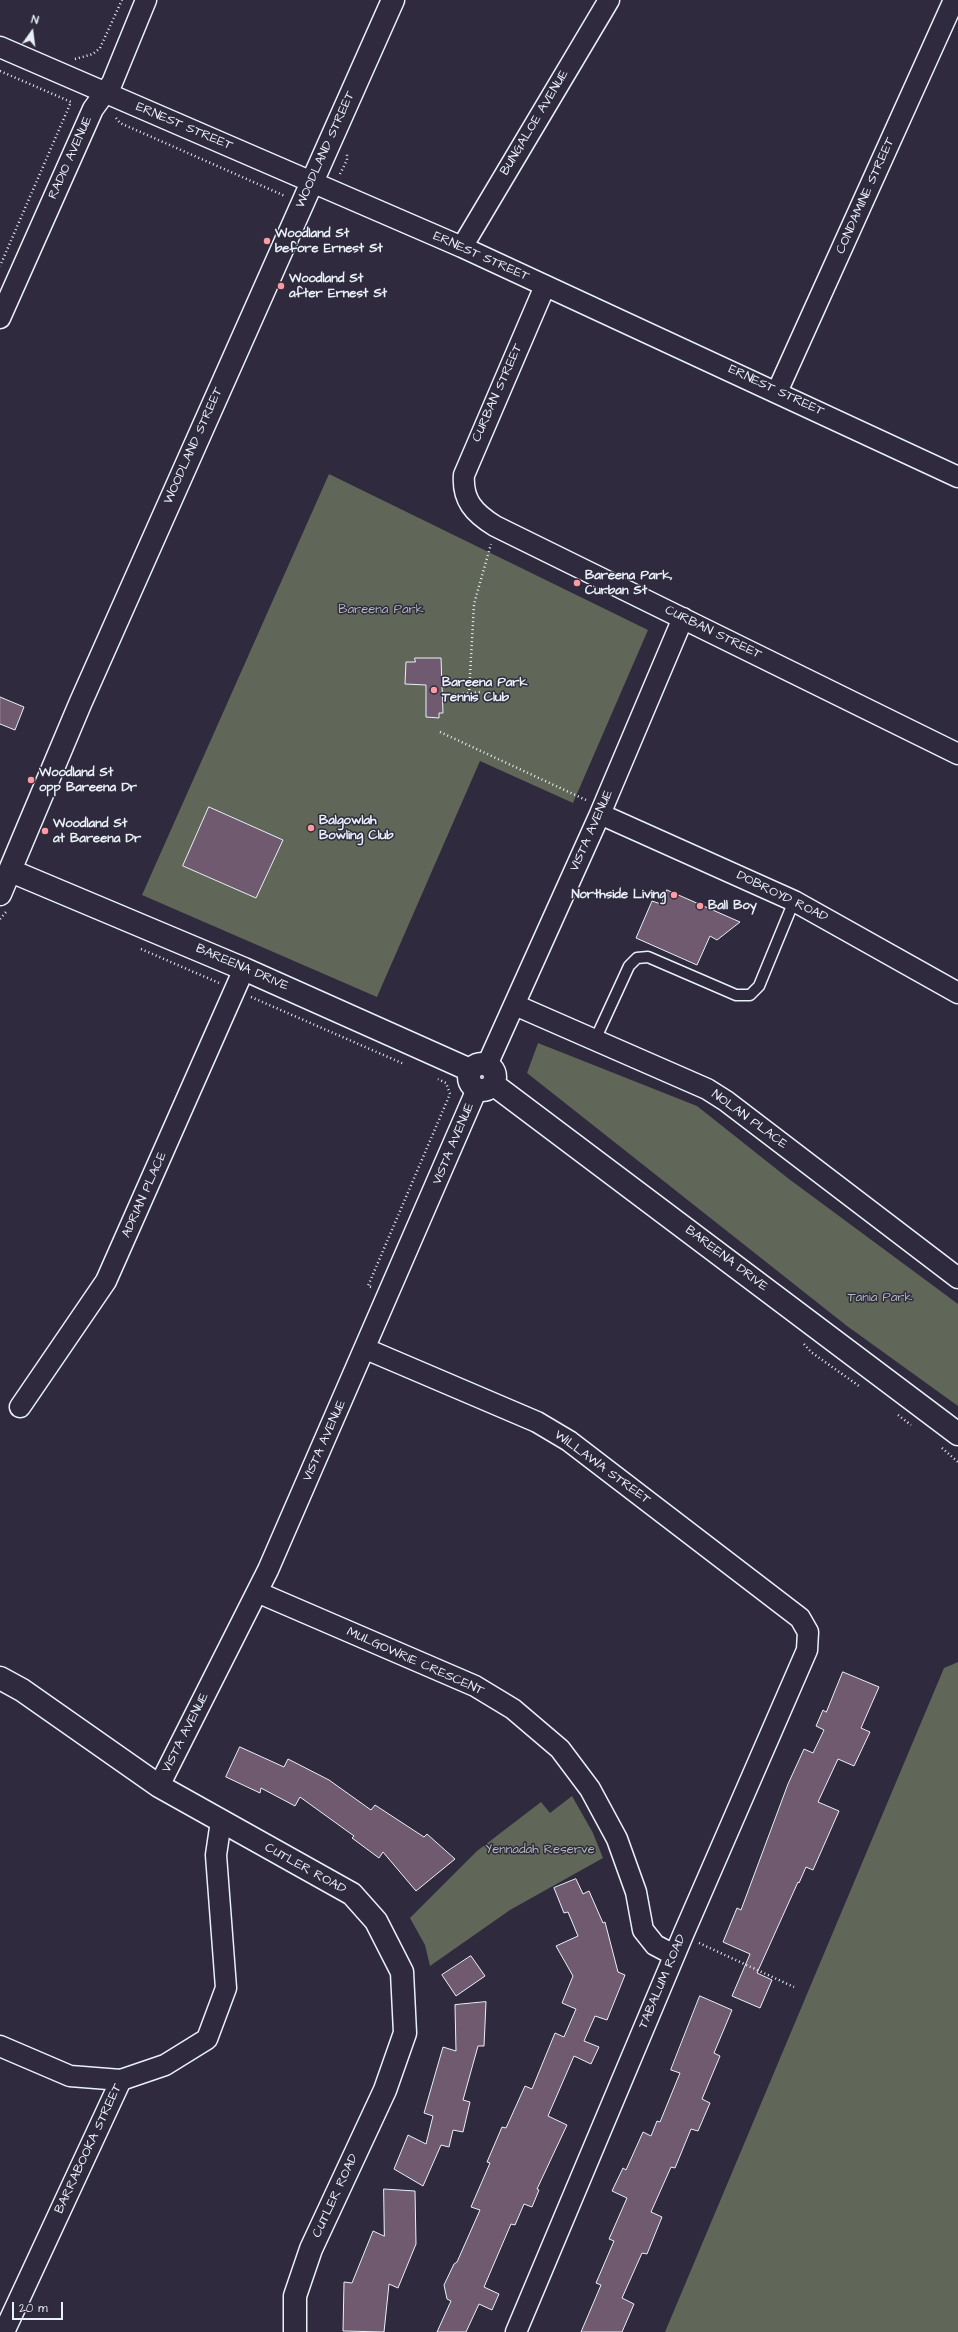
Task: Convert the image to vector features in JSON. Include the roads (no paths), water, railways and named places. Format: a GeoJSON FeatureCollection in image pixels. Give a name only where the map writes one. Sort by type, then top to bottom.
{"type":"FeatureCollection","features":[{"type":"Feature","properties":{"kind":"street","name":"RADIO AVENUE"},"geometry":{"type":"LineString","coordinates":[[0,318],[93,109],[112,83],[146,0]]}},
{"type":"Feature","properties":{"kind":"street","name":"WOODLAND STREET"},"geometry":{"type":"LineString","coordinates":[[5,901],[11,871],[80,704],[393,0]]}},
{"type":"Feature","properties":{"kind":"street","name":"BUNGALOE AVENUE"},"geometry":{"type":"LineString","coordinates":[[462,247],[609,0]]}},
{"type":"Feature","properties":{"kind":"street","name":"CONDAMINE STREET"},"geometry":{"type":"LineString","coordinates":[[777,392],[954,0]]}},
{"type":"Feature","properties":{"kind":"street","name":"ERNEST STREET"},"geometry":{"type":"LineString","coordinates":[[0,47],[462,247],[958,477]]}},
{"type":"Feature","properties":{"kind":"street","name":"CURBAN STREET"},"geometry":{"type":"LineString","coordinates":[[545,286],[467,464],[463,484],[468,502],[474,510],[495,526],[958,754]]}},
{"type":"Feature","properties":{"kind":"street","name":"VISTA AVENUE"},"geometry":{"type":"LineString","coordinates":[[159,1786],[257,1592],[366,1350],[388,1294],[482,1077],[600,814],[683,618]]}},
{"type":"Feature","properties":{"kind":"street","name":"DOBROYD ROAD"},"geometry":{"type":"LineString","coordinates":[[600,814],[794,901],[958,993]]}},
{"type":"Feature","properties":{"kind":"street","name":"BAREENA DRIVE"},"geometry":{"type":"LineString","coordinates":[[11,871],[244,969],[482,1077],[958,1434]]}},
{"type":"Feature","properties":{"kind":"street","name":"ADRIAN PLACE"},"geometry":{"type":"LineString","coordinates":[[20,1407],[106,1281],[244,969]]}},
{"type":"Feature","properties":{"kind":"street","name":"NOLAN PLACE"},"geometry":{"type":"LineString","coordinates":[[514,1005],[707,1089],[726,1101],[958,1278]]}},
{"type":"Feature","properties":{"kind":"street","name":"WILLAWA STREET"},"geometry":{"type":"LineString","coordinates":[[366,1350],[537,1422],[569,1441],[800,1618],[808,1632]]}},
{"type":"Feature","properties":{"kind":"street","name":"MULGOWRIE CRESCENT"},"geometry":{"type":"LineString","coordinates":[[257,1592],[475,1686],[513,1709],[560,1749],[590,1789],[617,1839],[636,1892],[643,1930],[655,1945],[674,1956]]}},
{"type":"Feature","properties":{"kind":"street","name":"TABALUM ROAD"},"geometry":{"type":"LineString","coordinates":[[516,2332],[674,1956],[807,1650],[808,1632]]}},
{"type":"Feature","properties":{"kind":"street","name":"CUTLER ROAD"},"geometry":{"type":"LineString","coordinates":[[0,1678],[22,1690],[159,1786],[352,1894],[376,1921],[402,1972],[405,2033],[385,2090],[311,2249],[295,2296],[295,2332]]}},
{"type":"Feature","properties":{"kind":"street","name":"BARRABOOKA STREET"},"geometry":{"type":"LineString","coordinates":[[4,2332],[121,2080],[165,2065],[207,2039],[210,2032],[226,1988],[216,1855],[221,1822]]}},
{"type":"Feature","properties":{"kind":"street"},"geometry":{"type":"LineString","coordinates":[[0,2046],[70,2076],[121,2080]]}},
{"type":"Feature","properties":{"kind":"lane"},"geometry":{"type":"LineString","coordinates":[[595,1040],[629,966],[637,958],[648,957],[736,995],[750,995],[759,986],[794,901]]}},
{"type":"Feature","properties":{"kind":"place","name":"Woodland St before Ernest St"},"geometry":{"type":"Point","coordinates":[267,241]}},
{"type":"Feature","properties":{"kind":"place","name":"Woodland St after Ernest St"},"geometry":{"type":"Point","coordinates":[281,286]}},
{"type":"Feature","properties":{"kind":"place","name":"Bareena Park, Curban St"},"geometry":{"type":"Point","coordinates":[577,583]}},
{"type":"Feature","properties":{"kind":"place","name":"Bareena Park Tennis Club"},"geometry":{"type":"Point","coordinates":[434,690]}},
{"type":"Feature","properties":{"kind":"place","name":"Woodland St opp Bareena Dr"},"geometry":{"type":"Point","coordinates":[31,780]}},
{"type":"Feature","properties":{"kind":"place","name":"Balgowlah Bowling Club"},"geometry":{"type":"Point","coordinates":[311,828]}},
{"type":"Feature","properties":{"kind":"place","name":"Woodland St at Bareena Dr"},"geometry":{"type":"Point","coordinates":[45,831]}},
{"type":"Feature","properties":{"kind":"place","name":"Northside Living"},"geometry":{"type":"Point","coordinates":[674,895]}},
{"type":"Feature","properties":{"kind":"place","name":"Ball Boy"},"geometry":{"type":"Point","coordinates":[700,906]}},
{"type":"Feature","properties":{"kind":"park label","name":"Bareena Park"},"geometry":{"type":"Point","coordinates":[381,610]}},
{"type":"Feature","properties":{"kind":"park label","name":"Tania Park"},"geometry":{"type":"Point","coordinates":[880,1298]}},
{"type":"Feature","properties":{"kind":"park label","name":"Yennadah Reserve"},"geometry":{"type":"Point","coordinates":[540,1850]}}]}
